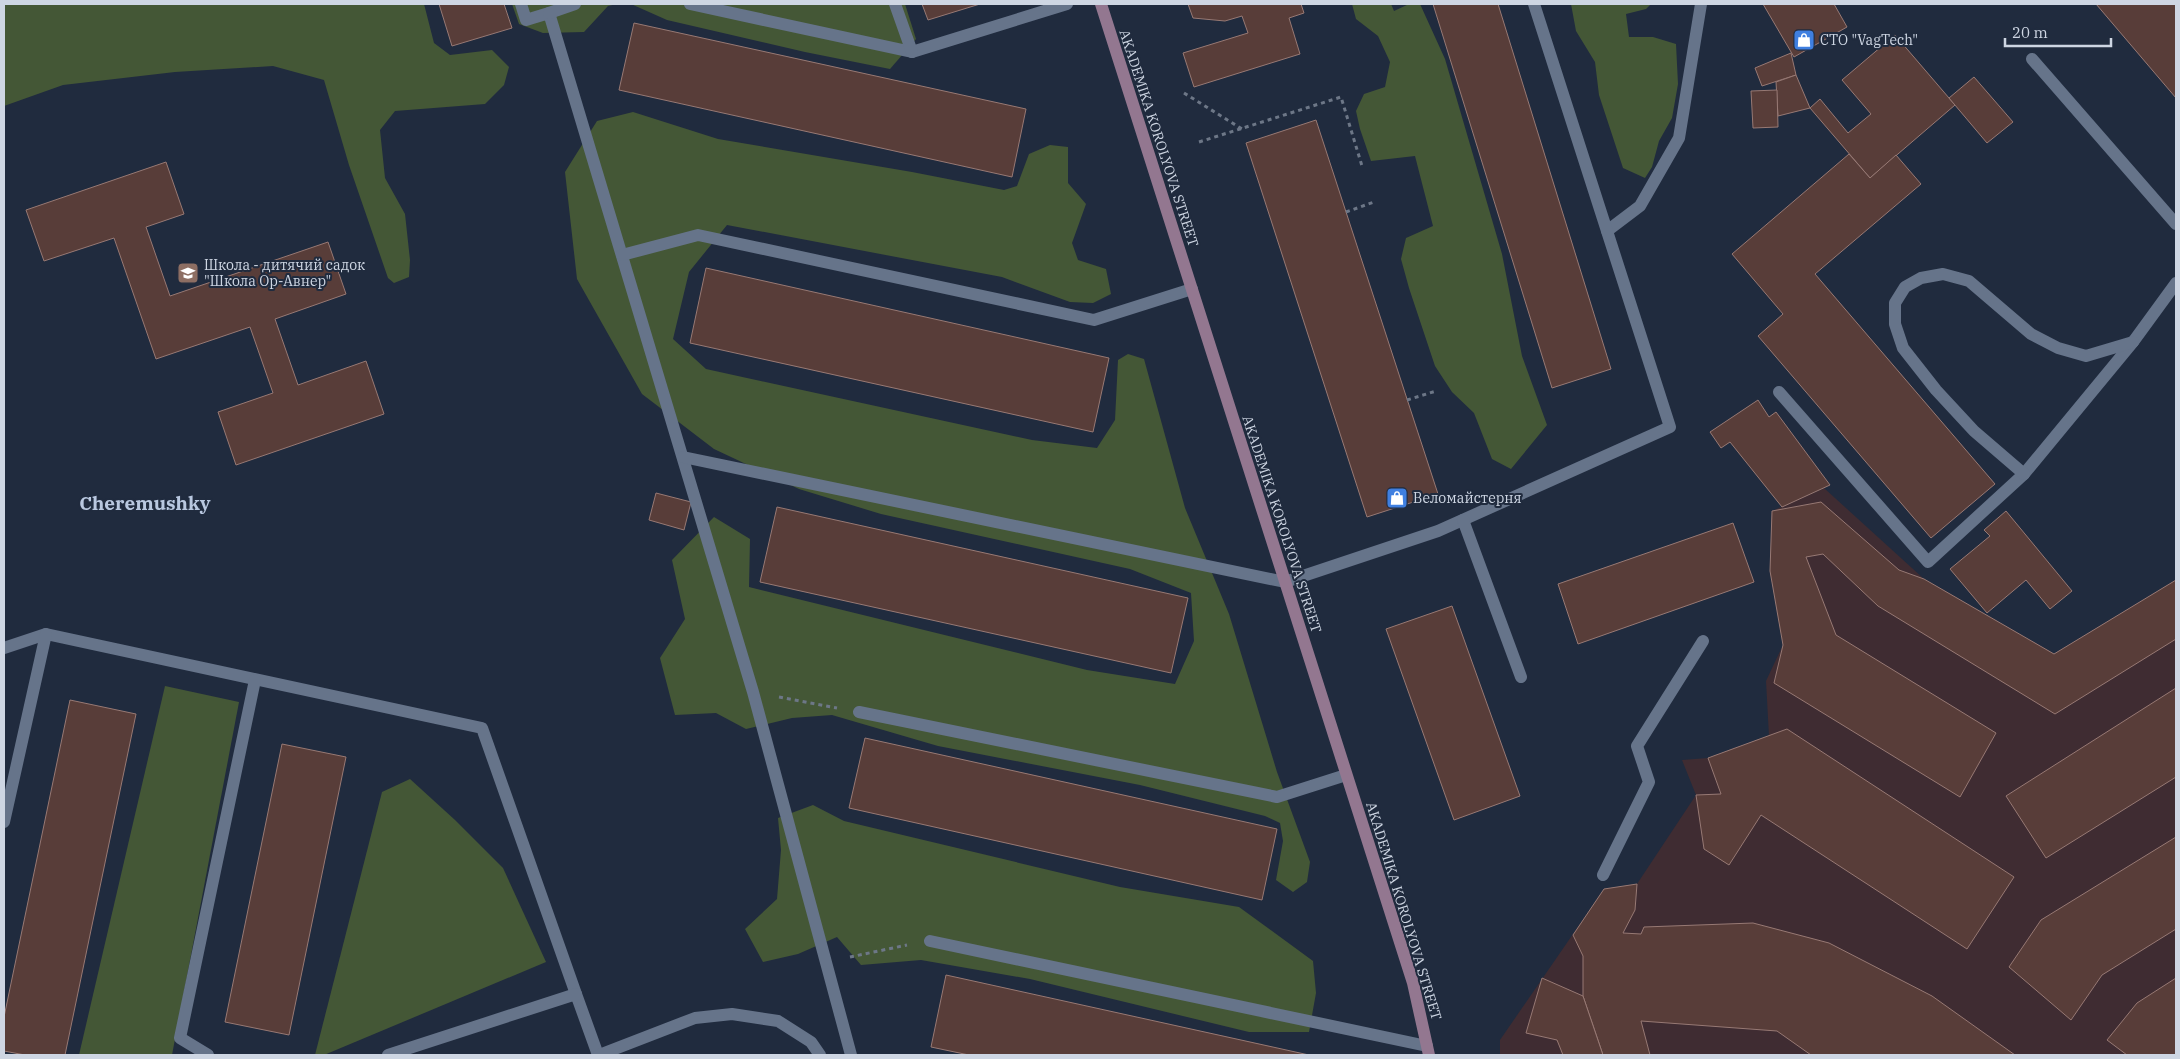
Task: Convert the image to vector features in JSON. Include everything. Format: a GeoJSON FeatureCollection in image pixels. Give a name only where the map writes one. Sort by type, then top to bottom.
{"type":"FeatureCollection","features":[{"type":"Feature","properties":{"kind":"street","name":"AKADEMIKA KOROLYOVA STREET"},"geometry":{"type":"LineString","coordinates":[[1101,4],[1412,983],[1428,1050]]}},
{"type":"Feature","properties":{"kind":"lane"},"geometry":{"type":"LineString","coordinates":[[521,4],[526,20],[575,4]]}},
{"type":"Feature","properties":{"kind":"lane"},"geometry":{"type":"LineString","coordinates":[[690,4],[912,52],[1067,4]]}},
{"type":"Feature","properties":{"kind":"lane"},"geometry":{"type":"LineString","coordinates":[[895,4],[912,52]]}},
{"type":"Feature","properties":{"kind":"lane"},"geometry":{"type":"LineString","coordinates":[[683,457],[1285,582],[1438,531],[1670,427],[1534,4]]}},
{"type":"Feature","properties":{"kind":"lane"},"geometry":{"type":"LineString","coordinates":[[1607,231],[1640,206],[1679,138],[1701,4]]}},
{"type":"Feature","properties":{"kind":"lane"},"geometry":{"type":"LineString","coordinates":[[549,12],[753,692],[851,1055]]}},
{"type":"Feature","properties":{"kind":"lane"},"geometry":{"type":"LineString","coordinates":[[2032,59],[2176,224]]}},
{"type":"Feature","properties":{"kind":"lane"},"geometry":{"type":"LineString","coordinates":[[622,255],[698,235],[1094,320],[1192,289]]}},
{"type":"Feature","properties":{"kind":"lane"},"geometry":{"type":"LineString","coordinates":[[2024,474],[1974,431],[1936,390],[1903,348],[1895,324],[1895,303],[1905,287],[1921,278],[1944,274],[1969,281],[2031,334],[2058,348],[2086,356],[2134,342]]}},
{"type":"Feature","properties":{"kind":"lane"},"geometry":{"type":"LineString","coordinates":[[1779,392],[1928,562],[2024,474],[2134,342],[2176,284]]}},
{"type":"Feature","properties":{"kind":"lane"},"geometry":{"type":"LineString","coordinates":[[1463,520],[1521,677]]}},
{"type":"Feature","properties":{"kind":"lane"},"geometry":{"type":"LineString","coordinates":[[4,648],[46,634],[482,728],[598,1055],[695,1018],[732,1014],[778,1021],[811,1042],[820,1055]]}},
{"type":"Feature","properties":{"kind":"lane"},"geometry":{"type":"LineString","coordinates":[[4,822],[46,634]]}},
{"type":"Feature","properties":{"kind":"lane"},"geometry":{"type":"LineString","coordinates":[[1603,875],[1649,782],[1637,746],[1703,641]]}},
{"type":"Feature","properties":{"kind":"lane"},"geometry":{"type":"LineString","coordinates":[[208,1055],[180,1038],[255,680]]}},
{"type":"Feature","properties":{"kind":"lane"},"geometry":{"type":"LineString","coordinates":[[860,712],[1277,797],[1346,775]]}},
{"type":"Feature","properties":{"kind":"lane"},"geometry":{"type":"LineString","coordinates":[[930,941],[1428,1050]]}},
{"type":"Feature","properties":{"kind":"lane"},"geometry":{"type":"LineString","coordinates":[[388,1055],[576,994]]}},
{"type":"Feature","properties":{"kind":"path"},"geometry":{"type":"LineString","coordinates":[[1184,93],[1242,129]]}},
{"type":"Feature","properties":{"kind":"path"},"geometry":{"type":"LineString","coordinates":[[1199,142],[1341,98],[1362,166]]}},
{"type":"Feature","properties":{"kind":"path"},"geometry":{"type":"LineString","coordinates":[[1346,212],[1374,202]]}},
{"type":"Feature","properties":{"kind":"path"},"geometry":{"type":"LineString","coordinates":[[1407,400],[1436,391]]}},
{"type":"Feature","properties":{"kind":"path"},"geometry":{"type":"LineString","coordinates":[[753,692],[860,712]]}},
{"type":"Feature","properties":{"kind":"path"},"geometry":{"type":"LineString","coordinates":[[826,962],[930,941]]}},
{"type":"Feature","properties":{"kind":"shaded area"},"geometry":{"type":"Polygon","coordinates":[[[1824,488],[1924,579],[2054,654],[2176,580],[2176,1055],[1500,1055],[1500,1040],[1604,889],[1637,884],[1696,795],[1682,760],[1708,758],[1769,736],[1766,681],[1783,645],[1770,571],[1772,511],[1824,488]]]}},
{"type":"Feature","properties":{"kind":"green space"},"geometry":{"type":"Polygon","coordinates":[[[4,4],[424,4],[434,43],[450,55],[492,50],[509,67],[504,85],[485,104],[395,111],[380,130],[385,178],[405,214],[410,260],[409,277],[394,283],[388,278],[349,165],[324,80],[273,66],[175,72],[63,85],[4,106],[4,4]]]}},
{"type":"Feature","properties":{"kind":"green space"},"geometry":{"type":"Polygon","coordinates":[[[512,4],[617,4],[608,6],[584,32],[543,33],[519,24],[512,4]]]}},
{"type":"Feature","properties":{"kind":"green space"},"geometry":{"type":"Polygon","coordinates":[[[631,4],[905,4],[916,39],[890,69],[805,52],[667,20],[631,4]]]}},
{"type":"Feature","properties":{"kind":"green space"},"geometry":{"type":"Polygon","coordinates":[[[1352,4],[1391,4],[1394,11],[1409,4],[1420,4],[1445,59],[1502,254],[1522,356],[1547,425],[1511,469],[1492,459],[1474,413],[1452,392],[1435,366],[1401,259],[1406,238],[1433,226],[1415,156],[1371,161],[1356,111],[1364,94],[1385,87],[1390,62],[1378,36],[1356,19],[1352,4]]]}},
{"type":"Feature","properties":{"kind":"green space"},"geometry":{"type":"Polygon","coordinates":[[[1571,4],[1651,4],[1646,9],[1626,14],[1629,37],[1653,37],[1676,44],[1678,84],[1672,118],[1659,141],[1652,167],[1645,178],[1623,168],[1599,95],[1595,62],[1576,31],[1571,4]]]}},
{"type":"Feature","properties":{"kind":"green space"},"geometry":{"type":"Polygon","coordinates":[[[633,112],[718,139],[912,172],[1004,190],[1017,186],[1029,154],[1050,145],[1068,147],[1068,183],[1086,204],[1072,243],[1078,260],[1106,269],[1111,294],[1093,303],[1070,302],[1002,277],[727,225],[689,272],[673,339],[706,369],[1032,440],[1097,448],[1115,420],[1118,360],[1128,354],[1144,359],[1185,508],[1229,614],[1277,772],[1310,862],[1307,882],[1293,892],[1276,880],[1283,841],[1280,823],[1265,816],[1140,785],[938,746],[832,715],[792,718],[746,729],[716,713],[675,715],[660,658],[685,619],[672,560],[714,517],[750,539],[749,587],[1087,670],[1175,684],[1194,641],[1191,593],[1130,569],[881,514],[799,489],[714,449],[642,394],[577,279],[565,172],[597,121],[633,112]]]}},
{"type":"Feature","properties":{"kind":"green space"},"geometry":{"type":"Polygon","coordinates":[[[165,686],[239,702],[172,1055],[79,1055],[165,686]]]}},
{"type":"Feature","properties":{"kind":"green space"},"geometry":{"type":"Polygon","coordinates":[[[410,779],[503,868],[546,962],[324,1055],[315,1055],[382,792],[410,779]]]}},
{"type":"Feature","properties":{"kind":"green space"},"geometry":{"type":"Polygon","coordinates":[[[813,805],[844,821],[1120,887],[1239,907],[1313,961],[1316,993],[1309,1032],[1249,1032],[1030,979],[921,960],[861,965],[837,937],[798,954],[763,962],[745,929],[777,899],[781,850],[778,818],[813,805]]]}},
{"type":"Feature","properties":{"kind":"building"},"geometry":{"type":"Polygon","coordinates":[[[439,4],[504,4],[512,28],[452,46],[439,4]]]}},
{"type":"Feature","properties":{"kind":"building"},"geometry":{"type":"Polygon","coordinates":[[[922,4],[980,4],[928,20],[922,4]]]}},
{"type":"Feature","properties":{"kind":"building"},"geometry":{"type":"Polygon","coordinates":[[[1188,4],[1301,4],[1304,13],[1289,18],[1300,54],[1194,87],[1183,53],[1248,33],[1242,16],[1225,21],[1193,18],[1188,4]]]}},
{"type":"Feature","properties":{"kind":"building"},"geometry":{"type":"Polygon","coordinates":[[[1433,4],[1498,4],[1611,369],[1552,388],[1433,4]]]}},
{"type":"Feature","properties":{"kind":"building","name":"СТО \"VagTech\""},"geometry":{"type":"Polygon","coordinates":[[[1763,4],[1834,4],[1847,27],[1794,57],[1763,4]]]}},
{"type":"Feature","properties":{"kind":"building"},"geometry":{"type":"Polygon","coordinates":[[[2096,4],[2176,4],[2176,98],[2096,4]]]}},
{"type":"Feature","properties":{"kind":"building"},"geometry":{"type":"Polygon","coordinates":[[[634,23],[1026,109],[1012,177],[619,90],[634,23]]]}},
{"type":"Feature","properties":{"kind":"building"},"geometry":{"type":"Polygon","coordinates":[[[1895,35],[1955,105],[1870,178],[1810,108],[1820,99],[1848,133],[1871,114],[1842,80],[1895,35]]]}},
{"type":"Feature","properties":{"kind":"building"},"geometry":{"type":"Polygon","coordinates":[[[1791,53],[1796,75],[1762,86],[1755,68],[1791,53]]]}},
{"type":"Feature","properties":{"kind":"building"},"geometry":{"type":"Polygon","coordinates":[[[1796,75],[1810,108],[1778,116],[1776,82],[1796,75]]]}},
{"type":"Feature","properties":{"kind":"building"},"geometry":{"type":"Polygon","coordinates":[[[1974,77],[2013,122],[1987,143],[1949,98],[1974,77]]]}},
{"type":"Feature","properties":{"kind":"building"},"geometry":{"type":"Polygon","coordinates":[[[1777,90],[1778,127],[1753,128],[1751,91],[1777,90]]]}},
{"type":"Feature","properties":{"kind":"building"},"geometry":{"type":"Polygon","coordinates":[[[1316,120],[1438,494],[1367,517],[1246,143],[1316,120]]]}},
{"type":"Feature","properties":{"kind":"building"},"geometry":{"type":"Polygon","coordinates":[[[1849,154],[1870,178],[1896,155],[1921,184],[1815,274],[1995,484],[1931,538],[1758,336],[1783,314],[1732,254],[1849,154]]]}},
{"type":"Feature","properties":{"kind":"building"},"geometry":{"type":"Polygon","coordinates":[[[166,162],[184,214],[146,227],[170,296],[328,242],[346,294],[275,319],[298,385],[366,361],[384,414],[236,465],[218,412],[273,393],[250,327],[156,359],[114,238],[44,261],[26,210],[166,162]]]}},
{"type":"Feature","properties":{"kind":"building"},"geometry":{"type":"Polygon","coordinates":[[[706,268],[1109,358],[1093,432],[690,343],[706,268]]]}},
{"type":"Feature","properties":{"kind":"building"},"geometry":{"type":"Polygon","coordinates":[[[1758,400],[1769,417],[1776,412],[1830,485],[1782,507],[1730,442],[1721,448],[1710,432],[1758,400]]]}},
{"type":"Feature","properties":{"kind":"building"},"geometry":{"type":"Polygon","coordinates":[[[656,493],[691,502],[684,530],[649,520],[656,493]]]}},
{"type":"Feature","properties":{"kind":"building"},"geometry":{"type":"Polygon","coordinates":[[[1821,502],[1899,570],[1924,579],[2054,654],[2176,580],[2176,639],[2055,714],[1878,606],[1823,554],[1806,557],[1836,635],[1996,733],[1960,797],[1774,683],[1783,645],[1770,571],[1772,511],[1821,502]]]}},
{"type":"Feature","properties":{"kind":"building"},"geometry":{"type":"Polygon","coordinates":[[[777,507],[1188,598],[1171,673],[760,582],[777,507]]]}},
{"type":"Feature","properties":{"kind":"building"},"geometry":{"type":"Polygon","coordinates":[[[2006,511],[2072,591],[2050,609],[2026,580],[1987,613],[1950,569],[1990,536],[1984,530],[2006,511]]]}},
{"type":"Feature","properties":{"kind":"building"},"geometry":{"type":"Polygon","coordinates":[[[1733,523],[1754,582],[1578,644],[1558,584],[1733,523]]]}},
{"type":"Feature","properties":{"kind":"building"},"geometry":{"type":"Polygon","coordinates":[[[1452,606],[1520,796],[1454,820],[1386,629],[1452,606]]]}},
{"type":"Feature","properties":{"kind":"building"},"geometry":{"type":"Polygon","coordinates":[[[2176,688],[2176,777],[2046,858],[2006,796],[2176,688]]]}},
{"type":"Feature","properties":{"kind":"building"},"geometry":{"type":"Polygon","coordinates":[[[70,700],[136,714],[65,1055],[25,1055],[4,1051],[4,1017],[70,700]]]}},
{"type":"Feature","properties":{"kind":"building"},"geometry":{"type":"Polygon","coordinates":[[[1787,729],[2014,877],[1967,949],[1761,815],[1729,865],[1704,849],[1696,795],[1721,794],[1708,758],[1787,729]]]}},
{"type":"Feature","properties":{"kind":"building"},"geometry":{"type":"Polygon","coordinates":[[[865,738],[1277,829],[1262,900],[849,808],[865,738]]]}},
{"type":"Feature","properties":{"kind":"building"},"geometry":{"type":"Polygon","coordinates":[[[282,744],[346,757],[289,1035],[225,1022],[282,744]]]}},
{"type":"Feature","properties":{"kind":"building"},"geometry":{"type":"Polygon","coordinates":[[[2176,837],[2176,929],[2102,975],[2071,1020],[2009,967],[2041,920],[2176,837]]]}},
{"type":"Feature","properties":{"kind":"building"},"geometry":{"type":"Polygon","coordinates":[[[1637,884],[1635,910],[1623,933],[1641,934],[1644,927],[1753,923],[1829,943],[1932,996],[2015,1055],[1811,1055],[1777,1031],[1641,1021],[1650,1055],[1603,1055],[1583,996],[1583,956],[1573,935],[1604,889],[1637,884]]]}},
{"type":"Feature","properties":{"kind":"building"},"geometry":{"type":"Polygon","coordinates":[[[946,975],[1309,1055],[969,1055],[931,1047],[946,975]]]}},
{"type":"Feature","properties":{"kind":"building"},"geometry":{"type":"Polygon","coordinates":[[[1542,978],[1583,996],[1603,1055],[1563,1055],[1557,1040],[1526,1033],[1542,978]]]}},
{"type":"Feature","properties":{"kind":"building"},"geometry":{"type":"Polygon","coordinates":[[[2176,978],[2176,1055],[2127,1055],[2107,1040],[2137,1003],[2176,978]]]}},
{"type":"Feature","properties":{"kind":"place","name":"СТО \"VagTech\""},"geometry":{"type":"Point","coordinates":[1804,40]}},
{"type":"Feature","properties":{"kind":"place","name":"Школа - дитячий садок \"Школа Ор-Авнер\""},"geometry":{"type":"Point","coordinates":[188,273]}},
{"type":"Feature","properties":{"kind":"place","name":"Веломайстерня"},"geometry":{"type":"Point","coordinates":[1397,498]}},
{"type":"Feature","properties":{"kind":"district","name":"Cheremushky"},"geometry":{"type":"Point","coordinates":[145,503]}}]}
